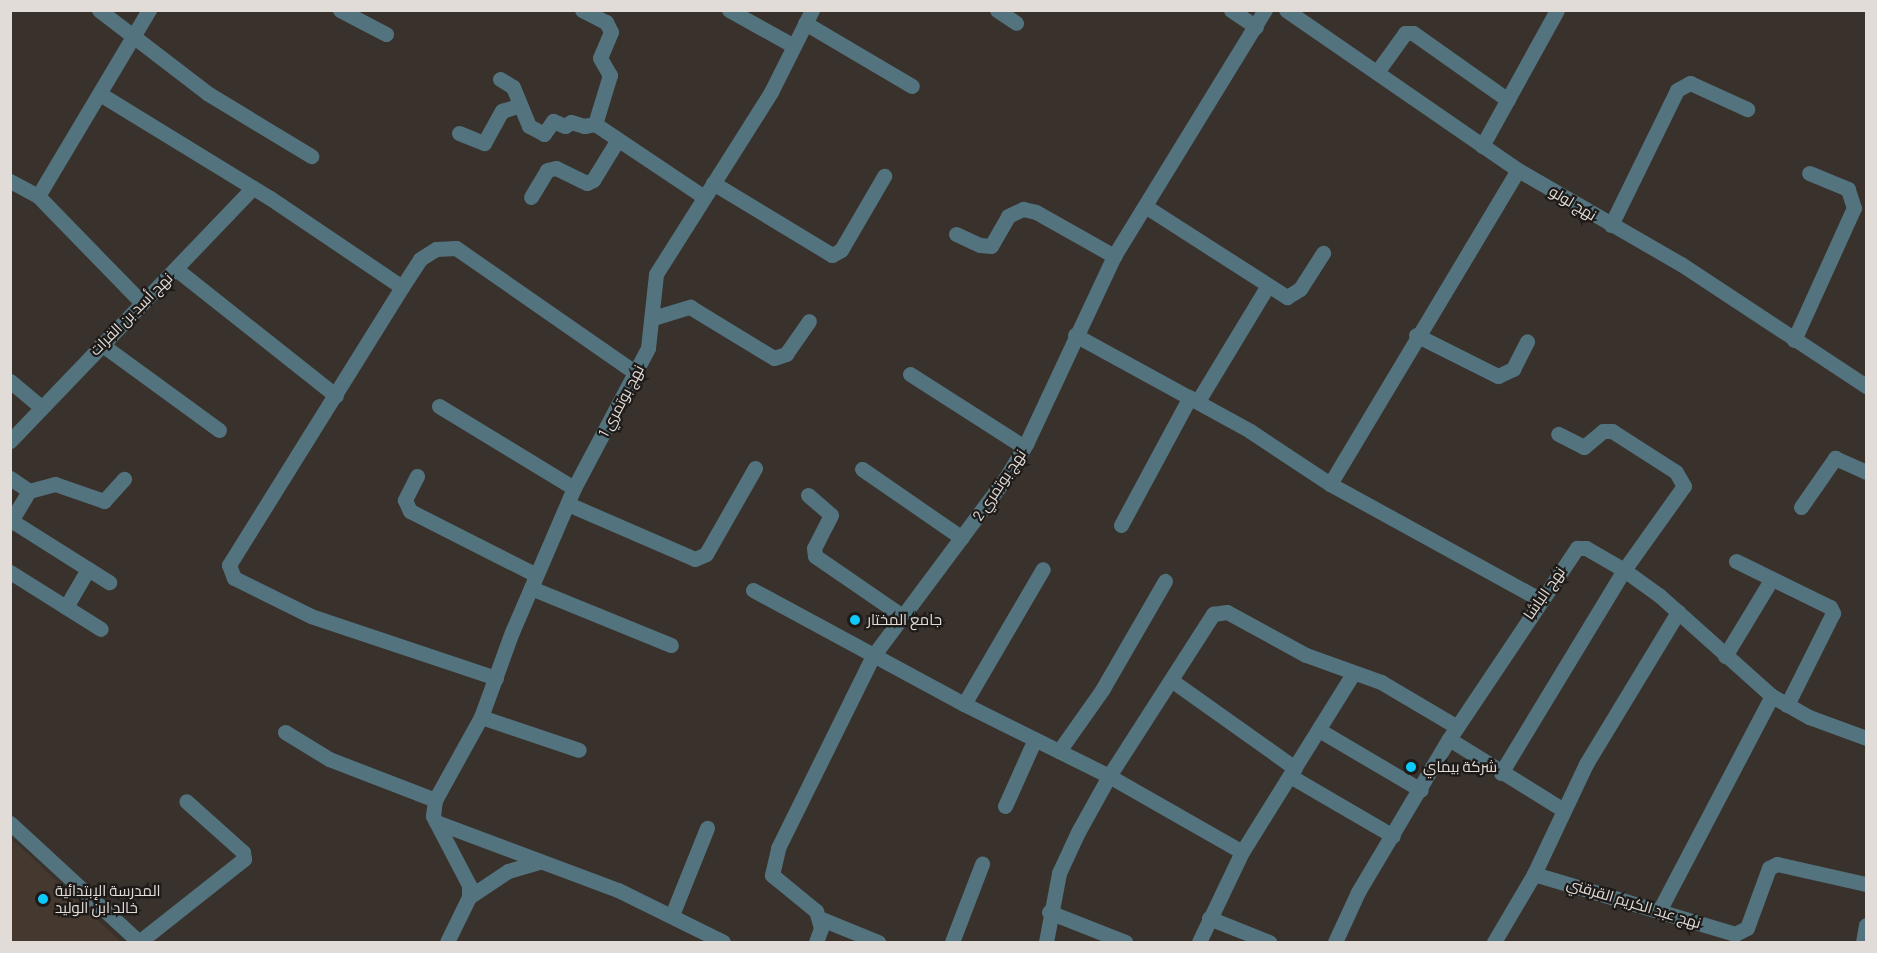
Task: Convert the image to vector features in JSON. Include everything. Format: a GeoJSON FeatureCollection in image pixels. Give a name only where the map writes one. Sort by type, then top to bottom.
{"type":"FeatureCollection","features":[{"type":"Feature","properties":{"kind":"street"},"geometry":{"type":"LineString","coordinates":[[99,10],[207,93],[311,156]]}},
{"type":"Feature","properties":{"kind":"street"},"geometry":{"type":"LineString","coordinates":[[38,196],[149,10]]}},
{"type":"Feature","properties":{"kind":"street"},"geometry":{"type":"LineString","coordinates":[[340,10],[386,34]]}},
{"type":"Feature","properties":{"kind":"street"},"geometry":{"type":"LineString","coordinates":[[582,10],[606,22],[610,32],[600,58],[610,75],[595,124]]}},
{"type":"Feature","properties":{"kind":"street"},"geometry":{"type":"LineString","coordinates":[[729,10],[794,46]]}},
{"type":"Feature","properties":{"kind":"street"},"geometry":{"type":"LineString","coordinates":[[997,10],[1016,23]]}},
{"type":"Feature","properties":{"kind":"street"},"geometry":{"type":"LineString","coordinates":[[1231,10],[1256,27]]}},
{"type":"Feature","properties":{"kind":"street","name":"نهج بوتمري 2"},"geometry":{"type":"LineString","coordinates":[[819,918],[807,903],[774,878],[772,867],[873,656],[901,615],[962,538],[1024,447],[1114,256],[1265,10]]}},
{"type":"Feature","properties":{"kind":"street","name":"نهج لولو"},"geometry":{"type":"LineString","coordinates":[[1286,10],[1518,170],[1681,264],[1866,386]]}},
{"type":"Feature","properties":{"kind":"street"},"geometry":{"type":"LineString","coordinates":[[1482,146],[1557,10]]}},
{"type":"Feature","properties":{"kind":"street"},"geometry":{"type":"LineString","coordinates":[[808,17],[912,86]]}},
{"type":"Feature","properties":{"kind":"street","name":"نهج بوتمري 1"},"geometry":{"type":"LineString","coordinates":[[435,800],[481,717],[533,581],[574,488],[648,348],[656,274],[771,92],[808,17]]}},
{"type":"Feature","properties":{"kind":"street"},"geometry":{"type":"LineString","coordinates":[[1377,72],[1405,33],[1413,33],[1508,100]]}},
{"type":"Feature","properties":{"kind":"street"},"geometry":{"type":"LineString","coordinates":[[500,79],[513,87],[529,126],[544,134],[553,120],[565,126],[572,122],[584,126],[595,124],[617,141],[704,197]]}},
{"type":"Feature","properties":{"kind":"street"},"geometry":{"type":"LineString","coordinates":[[1611,225],[1677,90],[1690,83],[1747,109]]}},
{"type":"Feature","properties":{"kind":"street"},"geometry":{"type":"LineString","coordinates":[[100,94],[253,188],[402,287]]}},
{"type":"Feature","properties":{"kind":"street"},"geometry":{"type":"LineString","coordinates":[[459,133],[484,143],[502,111],[520,105]]}},
{"type":"Feature","properties":{"kind":"street"},"geometry":{"type":"LineString","coordinates":[[531,197],[547,170],[556,168],[587,183],[593,180],[617,141]]}},
{"type":"Feature","properties":{"kind":"street"},"geometry":{"type":"LineString","coordinates":[[1330,484],[1416,335],[1518,170]]}},
{"type":"Feature","properties":{"kind":"street"},"geometry":{"type":"LineString","coordinates":[[1794,340],[1854,208],[1848,189],[1809,172]]}},
{"type":"Feature","properties":{"kind":"street"},"geometry":{"type":"LineString","coordinates":[[714,183],[833,255],[841,250],[884,176]]}},
{"type":"Feature","properties":{"kind":"street"},"geometry":{"type":"LineString","coordinates":[[10,181],[38,196],[141,302]]}},
{"type":"Feature","properties":{"kind":"street","name":"نهج أسد بن الفرات"},"geometry":{"type":"LineString","coordinates":[[10,441],[141,302],[176,269],[253,188]]}},
{"type":"Feature","properties":{"kind":"street"},"geometry":{"type":"LineString","coordinates":[[1145,206],[1287,297],[1295,295],[1323,253]]}},
{"type":"Feature","properties":{"kind":"street"},"geometry":{"type":"LineString","coordinates":[[956,234],[980,245],[991,246],[1008,216],[1023,209],[1036,212],[1114,256]]}},
{"type":"Feature","properties":{"kind":"street"},"geometry":{"type":"LineString","coordinates":[[496,678],[312,616],[234,578],[229,565],[402,287],[425,255],[442,248],[456,248],[636,373]]}},
{"type":"Feature","properties":{"kind":"street"},"geometry":{"type":"LineString","coordinates":[[176,269],[336,396]]}},
{"type":"Feature","properties":{"kind":"street"},"geometry":{"type":"LineString","coordinates":[[1121,525],[1194,399],[1267,286]]}},
{"type":"Feature","properties":{"kind":"street"},"geometry":{"type":"LineString","coordinates":[[653,318],[690,308],[774,358],[786,354],[809,321]]}},
{"type":"Feature","properties":{"kind":"street"},"geometry":{"type":"LineString","coordinates":[[1076,335],[1194,399],[1330,484],[1539,599]]}},
{"type":"Feature","properties":{"kind":"street"},"geometry":{"type":"LineString","coordinates":[[1416,335],[1498,376],[1513,369],[1527,341]]}},
{"type":"Feature","properties":{"kind":"street"},"geometry":{"type":"LineString","coordinates":[[101,344],[219,430]]}},
{"type":"Feature","properties":{"kind":"street"},"geometry":{"type":"LineString","coordinates":[[910,374],[1024,447]]}},
{"type":"Feature","properties":{"kind":"street"},"geometry":{"type":"LineString","coordinates":[[10,381],[41,407]]}},
{"type":"Feature","properties":{"kind":"street"},"geometry":{"type":"LineString","coordinates":[[439,406],[574,488]]}},
{"type":"Feature","properties":{"kind":"street"},"geometry":{"type":"LineString","coordinates":[[1501,773],[1624,570],[1682,492],[1682,480],[1612,431],[1603,431],[1584,447],[1558,434]]}},
{"type":"Feature","properties":{"kind":"street"},"geometry":{"type":"LineString","coordinates":[[1800,507],[1835,458],[1866,472]]}},
{"type":"Feature","properties":{"kind":"street"},"geometry":{"type":"LineString","coordinates":[[568,504],[695,559],[706,554],[755,468]]}},
{"type":"Feature","properties":{"kind":"street"},"geometry":{"type":"LineString","coordinates":[[862,469],[962,538]]}},
{"type":"Feature","properties":{"kind":"street"},"geometry":{"type":"LineString","coordinates":[[417,476],[405,500],[410,511],[533,581],[672,645]]}},
{"type":"Feature","properties":{"kind":"street"},"geometry":{"type":"LineString","coordinates":[[10,478],[29,491]]}},
{"type":"Feature","properties":{"kind":"street"},"geometry":{"type":"LineString","coordinates":[[109,582],[11,522],[29,491],[55,484],[104,501],[124,479]]}},
{"type":"Feature","properties":{"kind":"street"},"geometry":{"type":"LineString","coordinates":[[808,495],[831,515],[814,548],[815,556],[901,615]]}},
{"type":"Feature","properties":{"kind":"street","name":"نهج الباشا"},"geometry":{"type":"LineString","coordinates":[[1335,942],[1358,892],[1394,836],[1453,733],[1539,599],[1576,548],[1586,548],[1624,570],[1678,612],[1772,696],[1787,705],[1866,738]]}},
{"type":"Feature","properties":{"kind":"street"},"geometry":{"type":"LineString","coordinates":[[1736,561],[1830,607],[1833,614],[1787,705]]}},
{"type":"Feature","properties":{"kind":"street"},"geometry":{"type":"LineString","coordinates":[[66,606],[88,569]]}},
{"type":"Feature","properties":{"kind":"street"},"geometry":{"type":"LineString","coordinates":[[964,704],[1043,569]]}},
{"type":"Feature","properties":{"kind":"street"},"geometry":{"type":"LineString","coordinates":[[10,572],[101,629]]}},
{"type":"Feature","properties":{"kind":"street"},"geometry":{"type":"LineString","coordinates":[[1725,656],[1771,580]]}},
{"type":"Feature","properties":{"kind":"street"},"geometry":{"type":"LineString","coordinates":[[1059,751],[1102,690],[1165,581]]}},
{"type":"Feature","properties":{"kind":"street"},"geometry":{"type":"LineString","coordinates":[[753,590],[964,704],[1109,776],[1242,852]]}},
{"type":"Feature","properties":{"kind":"street"},"geometry":{"type":"LineString","coordinates":[[1046,942],[1049,912],[1059,873],[1109,776],[1209,619],[1220,611],[1352,675],[1388,686],[1453,733],[1501,773],[1562,809]]}},
{"type":"Feature","properties":{"kind":"street"},"geometry":{"type":"LineString","coordinates":[[1494,942],[1555,833],[1562,809],[1678,612]]}},
{"type":"Feature","properties":{"kind":"street"},"geometry":{"type":"LineString","coordinates":[[1199,942],[1242,852],[1352,675]]}},
{"type":"Feature","properties":{"kind":"street"},"geometry":{"type":"LineString","coordinates":[[1171,680],[1293,772],[1394,836]]}},
{"type":"Feature","properties":{"kind":"street"},"geometry":{"type":"LineString","coordinates":[[1659,911],[1772,696]]}},
{"type":"Feature","properties":{"kind":"street"},"geometry":{"type":"LineString","coordinates":[[481,717],[579,750]]}},
{"type":"Feature","properties":{"kind":"street"},"geometry":{"type":"LineString","coordinates":[[1319,730],[1421,790]]}},
{"type":"Feature","properties":{"kind":"street"},"geometry":{"type":"LineString","coordinates":[[285,732],[329,759],[435,800],[432,811],[463,868],[469,897]]}},
{"type":"Feature","properties":{"kind":"street"},"geometry":{"type":"LineString","coordinates":[[1005,806],[1035,739]]}},
{"type":"Feature","properties":{"kind":"street"},"geometry":{"type":"LineString","coordinates":[[10,823],[139,942],[244,859],[238,846],[186,801]]}},
{"type":"Feature","properties":{"kind":"street"},"geometry":{"type":"LineString","coordinates":[[436,822],[672,915],[723,942]]}},
{"type":"Feature","properties":{"kind":"street"},"geometry":{"type":"LineString","coordinates":[[672,915],[707,828]]}},
{"type":"Feature","properties":{"kind":"street"},"geometry":{"type":"LineString","coordinates":[[447,942],[469,897],[508,871],[540,862]]}},
{"type":"Feature","properties":{"kind":"street"},"geometry":{"type":"LineString","coordinates":[[952,942],[982,864]]}},
{"type":"Feature","properties":{"kind":"street","name":"نهج عبد الكريم القرقني"},"geometry":{"type":"LineString","coordinates":[[1534,874],[1735,934],[1747,928],[1768,868],[1777,864],[1866,884]]}},
{"type":"Feature","properties":{"kind":"street"},"geometry":{"type":"LineString","coordinates":[[1049,912],[1125,942]]}},
{"type":"Feature","properties":{"kind":"street"},"geometry":{"type":"LineString","coordinates":[[816,942],[819,918],[878,942]]}},
{"type":"Feature","properties":{"kind":"street"},"geometry":{"type":"LineString","coordinates":[[1209,918],[1269,942]]}},
{"type":"Feature","properties":{"kind":"street"},"geometry":{"type":"LineString","coordinates":[[1863,942],[1866,925]]}},
{"type":"Feature","properties":{"kind":"shaded area","name":"المدرسة الإبتدائية خالد ابن الوليد"},"geometry":{"type":"Polygon","coordinates":[[[10,837],[121,942],[11,942],[10,837]]]}},
{"type":"Feature","properties":{"kind":"place","name":"جامع المختار"},"geometry":{"type":"Point","coordinates":[855,620]}},
{"type":"Feature","properties":{"kind":"place","name":"شركة بيماي"},"geometry":{"type":"Point","coordinates":[1411,767]}},
{"type":"Feature","properties":{"kind":"place","name":"المدرسة الإبتدائية خالد ابن الوليد"},"geometry":{"type":"Point","coordinates":[43,899]}}]}
